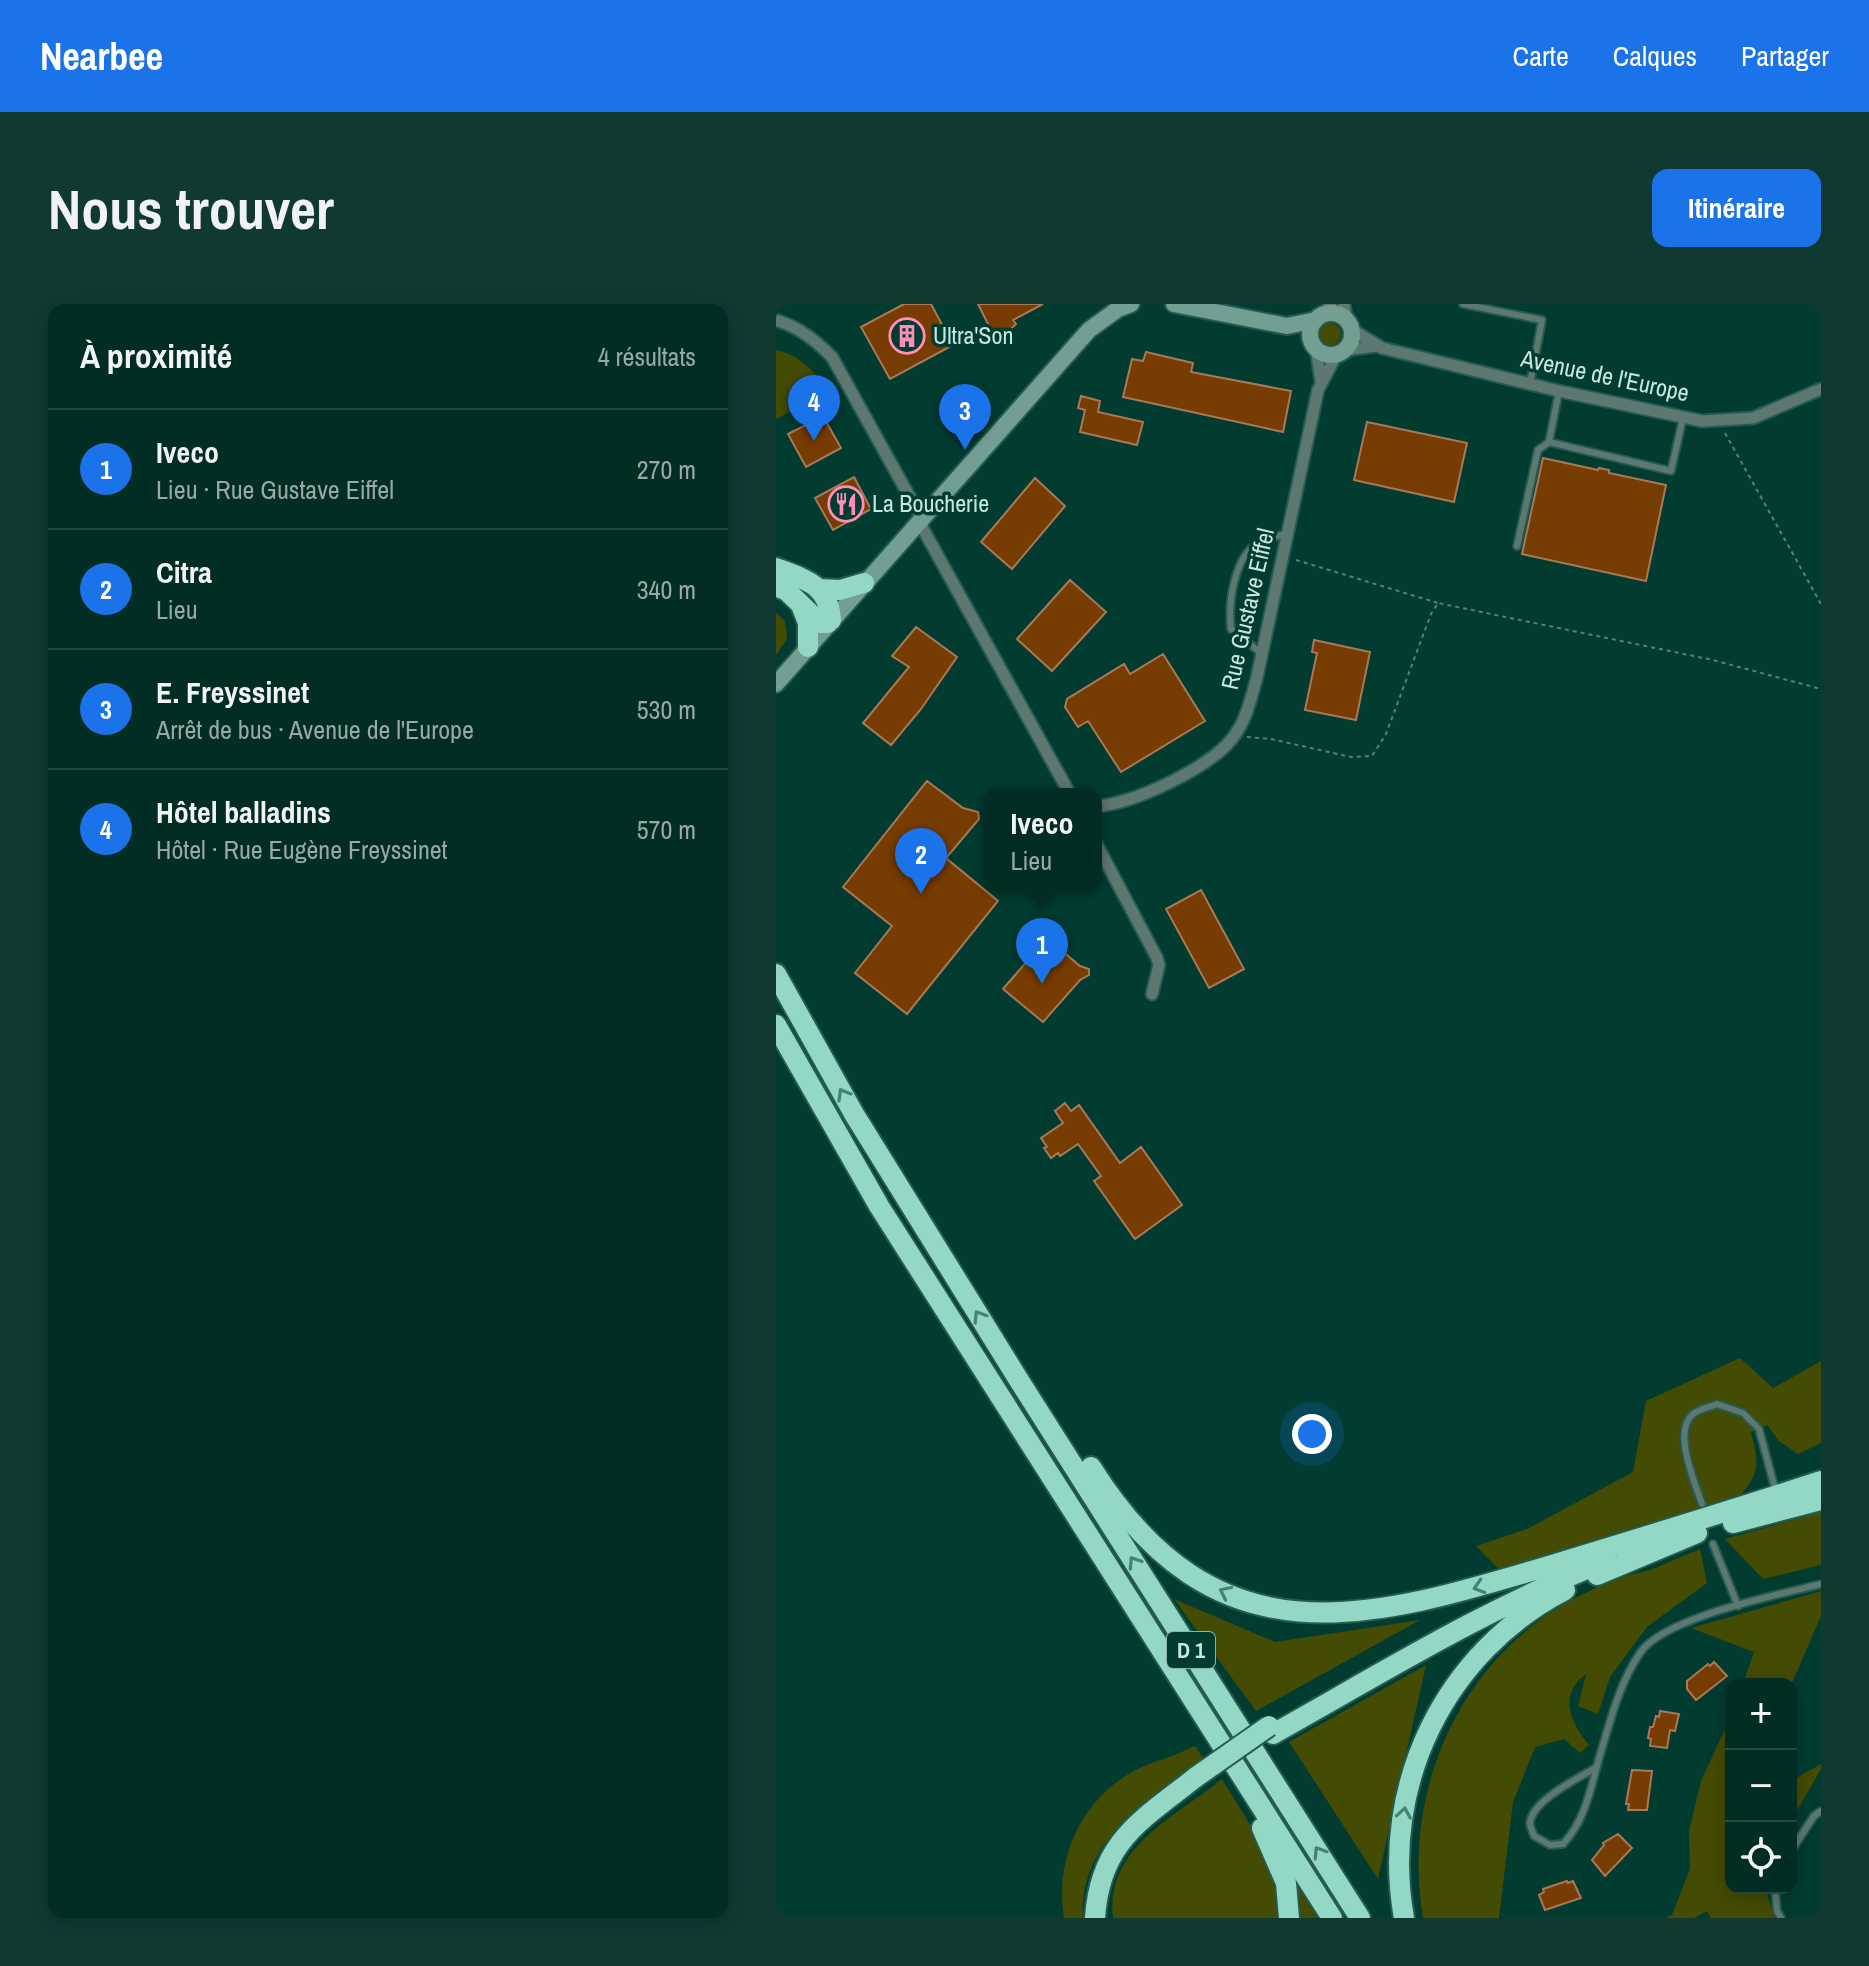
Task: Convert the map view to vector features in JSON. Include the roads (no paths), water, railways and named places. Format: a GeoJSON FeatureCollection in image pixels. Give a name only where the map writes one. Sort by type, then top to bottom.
{"type":"FeatureCollection","features":[{"type":"Feature","properties":{"kind":"highway"},"geometry":{"type":"LineString","coordinates":[[776,568],[819,589],[830,605],[830,622],[820,623],[787,591],[776,586]]}},
{"type":"Feature","properties":{"kind":"highway"},"geometry":{"type":"LineString","coordinates":[[819,589],[840,590],[864,583]]}},
{"type":"Feature","properties":{"kind":"highway"},"geometry":{"type":"LineString","coordinates":[[801,605],[808,623],[808,647]]}},
{"type":"Feature","properties":{"kind":"highway","name":"D 1"},"geometry":{"type":"LineString","coordinates":[[776,974],[854,1114],[1360,1918]]}},
{"type":"Feature","properties":{"kind":"highway","name":"D 1"},"geometry":{"type":"LineString","coordinates":[[776,1025],[879,1206],[1332,1918]]}},
{"type":"Feature","properties":{"kind":"highway"},"geometry":{"type":"LineString","coordinates":[[879,1206],[913,1279],[1257,1818],[1286,1883],[1289,1918]]}},
{"type":"Feature","properties":{"kind":"highway"},"geometry":{"type":"LineString","coordinates":[[1020,1382],[1065,1426],[1104,1488],[1161,1551],[1201,1580],[1229,1595],[1277,1610],[1359,1613],[1414,1604],[1669,1530],[1821,1481]]}},
{"type":"Feature","properties":{"kind":"highway"},"geometry":{"type":"LineString","coordinates":[[1404,1918],[1399,1850],[1414,1764],[1431,1722],[1464,1672],[1502,1632],[1558,1594],[1709,1537],[1821,1500]]}},
{"type":"Feature","properties":{"kind":"highway"},"geometry":{"type":"LineString","coordinates":[[1095,1918],[1103,1872],[1117,1844],[1133,1825],[1271,1730],[1398,1648],[1506,1595],[1669,1530]]}},
{"type":"Feature","properties":{"kind":"highway"},"geometry":{"type":"LineString","coordinates":[[1271,1730],[1562,1578],[1624,1554],[1709,1537]]}},
{"type":"Feature","properties":{"kind":"highway"},"geometry":{"type":"LineString","coordinates":[[1105,1918],[1112,1876],[1129,1844],[1198,1780]]}},
{"type":"Feature","properties":{"kind":"street"},"geometry":{"type":"LineString","coordinates":[[776,684],[1089,330],[1118,309],[1131,304]]}},
{"type":"Feature","properties":{"kind":"street"},"geometry":{"type":"LineString","coordinates":[[1174,304],[1287,326],[1322,353],[1376,346]]}},
{"type":"Feature","properties":{"kind":"street"},"geometry":{"type":"LineString","coordinates":[[1287,326],[1324,313],[1339,315],[1347,318],[1376,346]]}},
{"type":"Feature","properties":{"kind":"street"},"geometry":{"type":"LineString","coordinates":[[1321,382],[1310,333],[1324,313]]}},
{"type":"Feature","properties":{"kind":"street"},"geometry":{"type":"LineString","coordinates":[[1321,382],[1351,340],[1347,318]]}},
{"type":"Feature","properties":{"kind":"street"},"geometry":{"type":"LineString","coordinates":[[776,320],[813,338],[832,357],[1067,788]]}},
{"type":"Feature","properties":{"kind":"street","name":"Avenue de l'Europe"},"geometry":{"type":"LineString","coordinates":[[1376,346],[1683,418],[1719,421],[1753,418],[1821,389]]}},
{"type":"Feature","properties":{"kind":"street","name":"Rue Gustave Eiffel"},"geometry":{"type":"LineString","coordinates":[[1102,805],[1133,797],[1217,754],[1245,718],[1262,654],[1321,382]]}},
{"type":"Feature","properties":{"kind":"street"},"geometry":{"type":"LineString","coordinates":[[1102,854],[1157,958],[1159,965],[1152,994]]}},
{"type":"Feature","properties":{"kind":"lane"},"geometry":{"type":"LineString","coordinates":[[1463,304],[1542,320],[1530,384]]}},
{"type":"Feature","properties":{"kind":"lane"},"geometry":{"type":"LineString","coordinates":[[1517,546],[1538,450],[1549,442],[1559,391]]}},
{"type":"Feature","properties":{"kind":"lane"},"geometry":{"type":"LineString","coordinates":[[1549,442],[1671,471],[1683,418]]}},
{"type":"Feature","properties":{"kind":"lane"},"geometry":{"type":"LineString","coordinates":[[1262,654],[1231,629],[1228,609],[1243,556],[1259,543],[1288,533]]}},
{"type":"Feature","properties":{"kind":"lane"},"geometry":{"type":"LineString","coordinates":[[1702,1504],[1687,1459],[1684,1430],[1693,1414],[1717,1404],[1743,1413],[1759,1429],[1777,1496]]}},
{"type":"Feature","properties":{"kind":"lane"},"geometry":{"type":"LineString","coordinates":[[1709,1537],[1738,1606]]}},
{"type":"Feature","properties":{"kind":"lane"},"geometry":{"type":"LineString","coordinates":[[1597,1767],[1537,1807],[1530,1823],[1534,1836],[1550,1845],[1563,1844],[1578,1828],[1597,1767],[1619,1690],[1642,1650],[1671,1627],[1821,1584]]}},
{"type":"Feature","properties":{"kind":"lane"},"geometry":{"type":"LineString","coordinates":[[1797,1842],[1814,1816],[1821,1811]]}},
{"type":"Feature","properties":{"kind":"lane"},"geometry":{"type":"LineString","coordinates":[[1776,1894],[1781,1918]]}},
{"type":"Feature","properties":{"kind":"place","name":"Ultra'Son"},"geometry":{"type":"Point","coordinates":[907,336]}},
{"type":"Feature","properties":{"kind":"place","name":"Hôtel balladins"},"geometry":{"type":"Point","coordinates":[814,441]}},
{"type":"Feature","properties":{"kind":"place","name":"E. Freyssinet"},"geometry":{"type":"Point","coordinates":[965,450]}},
{"type":"Feature","properties":{"kind":"place","name":"La Boucherie"},"geometry":{"type":"Point","coordinates":[846,504]}},
{"type":"Feature","properties":{"kind":"place","name":"Citra"},"geometry":{"type":"Point","coordinates":[921,894]}},
{"type":"Feature","properties":{"kind":"place","name":"Iveco"},"geometry":{"type":"Point","coordinates":[1042,984]}}]}
